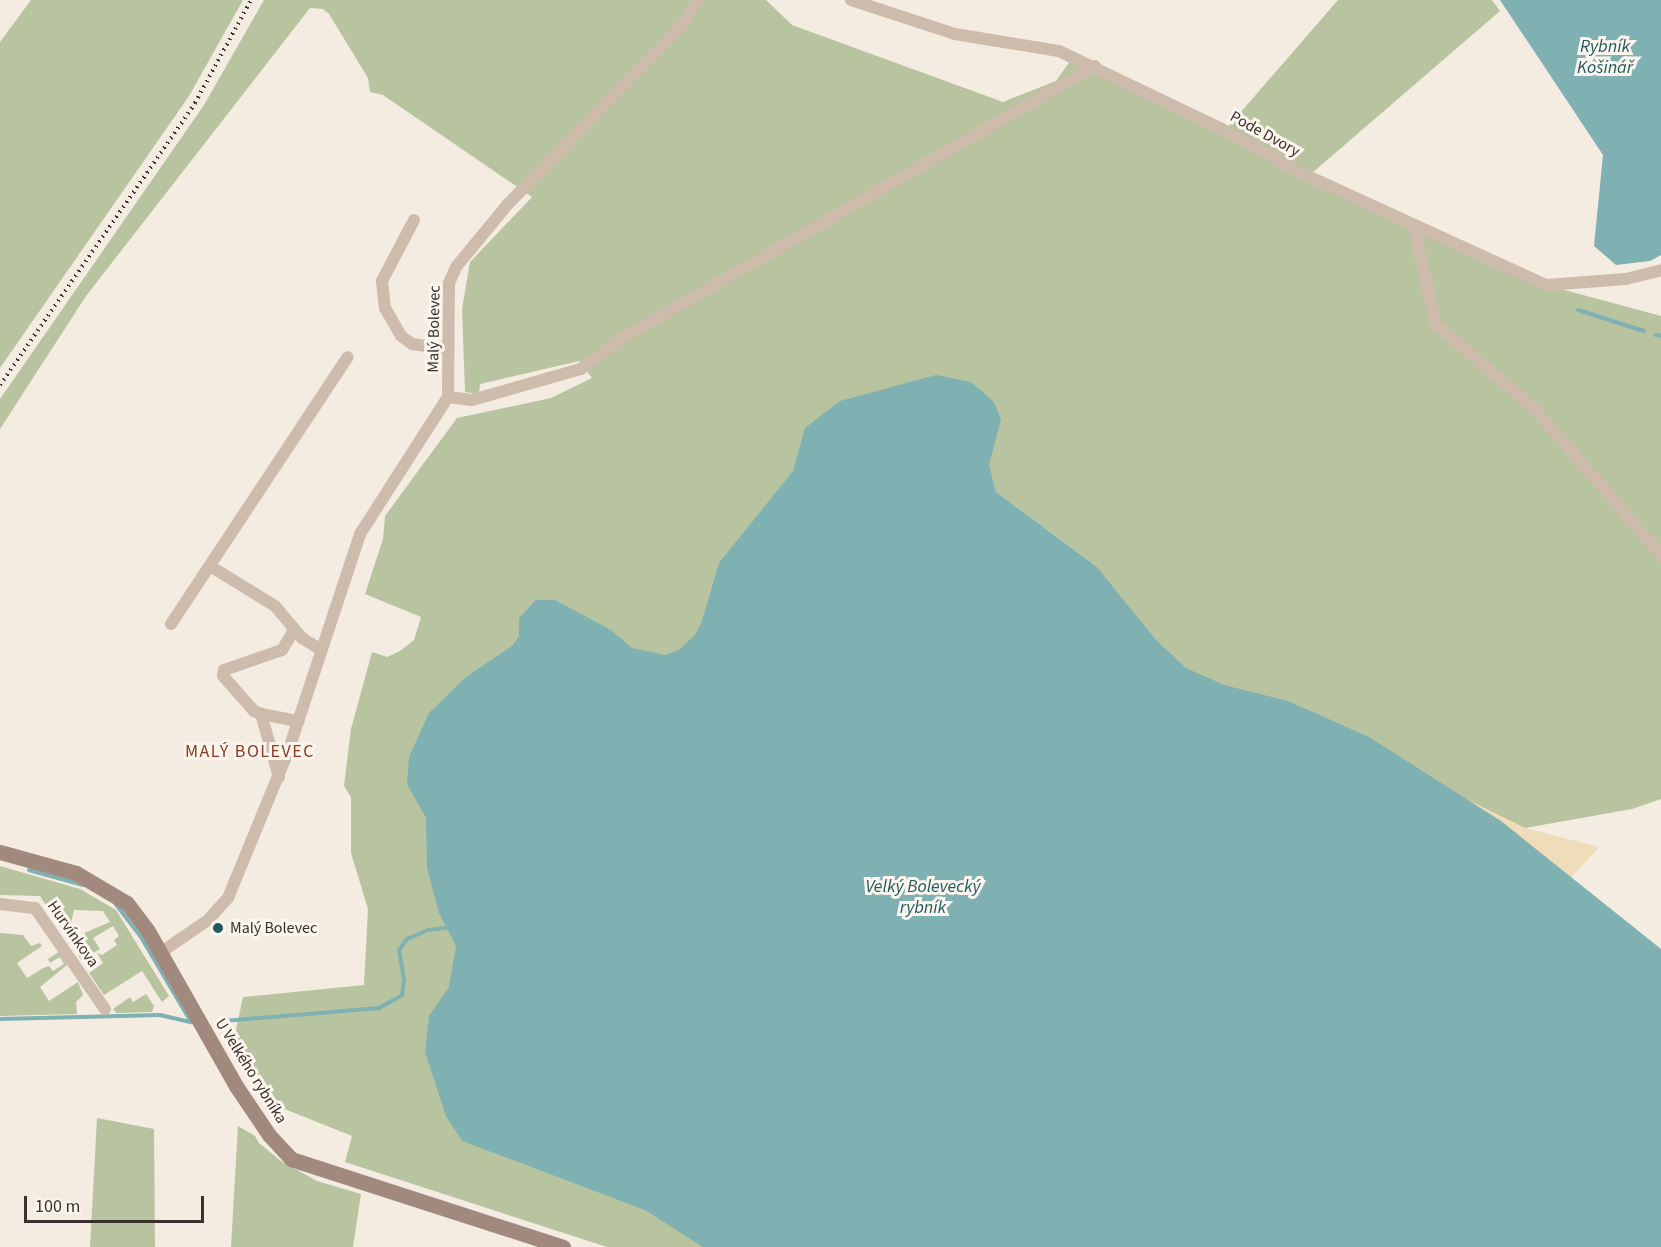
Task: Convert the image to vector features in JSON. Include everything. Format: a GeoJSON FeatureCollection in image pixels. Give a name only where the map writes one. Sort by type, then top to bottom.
{"type":"FeatureCollection","features":[{"type":"Feature","properties":{"kind":"street","name":"Malý Bolevec"},"geometry":{"type":"LineString","coordinates":[[448,397],[449,283],[464,255],[680,27],[698,0]]}},
{"type":"Feature","properties":{"kind":"street","name":"Pode Dvory"},"geometry":{"type":"LineString","coordinates":[[851,0],[923,26],[1059,51],[1095,66],[1299,172],[1546,285],[1626,279],[1661,270]]}},
{"type":"Feature","properties":{"kind":"street"},"geometry":{"type":"LineString","coordinates":[[160,953],[208,920],[228,898],[279,777],[360,534],[448,397],[472,400],[581,369],[619,340],[1095,66]]}},
{"type":"Feature","properties":{"kind":"street"},"geometry":{"type":"LineString","coordinates":[[414,220],[382,281],[385,309],[401,336],[412,344],[448,349]]}},
{"type":"Feature","properties":{"kind":"street"},"geometry":{"type":"LineString","coordinates":[[1414,226],[1436,325],[1533,407],[1661,555]]}},
{"type":"Feature","properties":{"kind":"street"},"geometry":{"type":"LineString","coordinates":[[171,624],[348,357]]}},
{"type":"Feature","properties":{"kind":"street"},"geometry":{"type":"LineString","coordinates":[[210,566],[275,606],[294,630],[321,650]]}},
{"type":"Feature","properties":{"kind":"street"},"geometry":{"type":"LineString","coordinates":[[294,630],[282,650],[224,670],[223,676],[254,711],[298,721]]}},
{"type":"Feature","properties":{"kind":"street"},"geometry":{"type":"LineString","coordinates":[[261,714],[279,777]]}},
{"type":"Feature","properties":{"kind":"street","name":"U Velkého rybníka"},"geometry":{"type":"LineString","coordinates":[[0,852],[55,866],[112,891],[127,903],[160,953],[236,1086],[269,1135],[291,1159],[563,1247]]}},
{"type":"Feature","properties":{"kind":"street","name":"Hurvínkova"},"geometry":{"type":"LineString","coordinates":[[0,904],[31,904],[40,913],[105,1009]]}},
{"type":"Feature","properties":{"kind":"green space"},"geometry":{"type":"Polygon","coordinates":[[[31,0],[243,0],[189,96],[0,368],[0,42],[31,0]]]}},
{"type":"Feature","properties":{"kind":"green space"},"geometry":{"type":"Polygon","coordinates":[[[264,0],[766,0],[792,25],[1003,102],[1056,81],[1070,61],[1227,128],[1338,0],[1492,0],[1500,11],[1312,173],[1546,285],[1661,316],[1661,799],[1632,809],[1525,828],[1203,678],[1186,713],[1095,565],[996,492],[992,476],[830,1247],[607,1247],[345,1162],[352,1136],[262,1100],[232,1049],[243,997],[364,985],[368,909],[351,853],[351,797],[344,786],[351,729],[372,652],[387,657],[400,651],[414,640],[421,617],[365,594],[383,539],[385,516],[457,418],[551,398],[592,378],[579,361],[480,384],[479,394],[465,392],[462,309],[470,262],[532,197],[383,95],[370,92],[368,78],[329,14],[323,9],[310,8],[86,296],[0,429],[0,399],[204,105],[264,0]]]}},
{"type":"Feature","properties":{"kind":"green space"},"geometry":{"type":"Polygon","coordinates":[[[0,866],[80,889],[116,910],[169,996],[162,1002],[142,971],[104,995],[89,973],[103,963],[97,953],[102,955],[117,945],[114,940],[119,936],[113,926],[93,938],[100,949],[81,960],[75,950],[84,944],[77,936],[110,922],[103,911],[74,910],[70,928],[78,928],[78,932],[68,939],[40,896],[0,895],[0,866]]]}},
{"type":"Feature","properties":{"kind":"green space"},"geometry":{"type":"Polygon","coordinates":[[[0,933],[23,935],[31,946],[40,943],[42,946],[17,963],[27,978],[43,968],[49,966],[53,971],[64,964],[60,957],[50,963],[48,959],[59,952],[67,965],[40,987],[49,1001],[78,982],[83,995],[76,1002],[77,1014],[0,1016],[0,933]]]}},
{"type":"Feature","properties":{"kind":"green space"},"geometry":{"type":"Polygon","coordinates":[[[146,994],[154,1006],[152,1012],[116,1013],[113,1009],[130,997],[133,1002],[146,994]]]}},
{"type":"Feature","properties":{"kind":"green space"},"geometry":{"type":"Polygon","coordinates":[[[97,1118],[154,1129],[155,1247],[90,1247],[97,1118]]]}},
{"type":"Feature","properties":{"kind":"green space"},"geometry":{"type":"Polygon","coordinates":[[[238,1126],[255,1136],[259,1143],[281,1161],[317,1181],[361,1194],[353,1247],[231,1247],[238,1126]]]}},
{"type":"Feature","properties":{"kind":"sand"},"geometry":{"type":"Polygon","coordinates":[[[1460,796],[1525,828],[1599,847],[1547,904],[1460,796]]]}},
{"type":"Feature","properties":{"kind":"water","name":"Rybník Košinář"},"geometry":{"type":"Polygon","coordinates":[[[1500,0],[1661,0],[1661,255],[1650,261],[1616,265],[1594,246],[1603,155],[1500,0]]]}},
{"type":"Feature","properties":{"kind":"water","name":"Velký Bolevecký rybník"},"geometry":{"type":"Polygon","coordinates":[[[936,375],[971,382],[994,402],[1001,419],[989,465],[996,492],[1096,566],[1156,640],[1186,668],[1224,685],[1288,701],[1369,737],[1501,821],[1661,949],[1661,1247],[703,1247],[645,1210],[462,1141],[446,1116],[425,1052],[429,1016],[449,987],[456,946],[439,913],[427,868],[426,818],[407,784],[409,757],[429,713],[466,677],[512,646],[519,636],[519,618],[536,600],[555,600],[611,630],[632,648],[665,655],[679,650],[695,635],[702,621],[719,563],[793,471],[805,428],[840,401],[936,375]]]}},
{"type":"Feature","properties":{"kind":"waterway"},"geometry":{"type":"LineString","coordinates":[[1578,310],[1644,331]]}},
{"type":"Feature","properties":{"kind":"waterway"},"geometry":{"type":"LineString","coordinates":[[1656,335],[1661,336]]}},
{"type":"Feature","properties":{"kind":"waterway"},"geometry":{"type":"LineString","coordinates":[[29,870],[83,885]]}},
{"type":"Feature","properties":{"kind":"waterway"},"geometry":{"type":"LineString","coordinates":[[115,903],[141,937],[191,1022]]}},
{"type":"Feature","properties":{"kind":"waterway"},"geometry":{"type":"LineString","coordinates":[[224,1021],[379,1008],[402,995],[404,980],[399,950],[407,939],[428,930],[451,927]]}},
{"type":"Feature","properties":{"kind":"waterway"},"geometry":{"type":"LineString","coordinates":[[0,1019],[160,1015],[190,1022]]}},
{"type":"Feature","properties":{"kind":"railway"},"geometry":{"type":"LineString","coordinates":[[0,385],[195,103],[251,0]]}},
{"type":"Feature","properties":{"kind":"place","name":"Malý Bolevec"},"geometry":{"type":"Point","coordinates":[218,928]}},
{"type":"Feature","properties":{"kind":"district","name":"MALÝ BOLEVEC"},"geometry":{"type":"Point","coordinates":[250,752]}}]}
